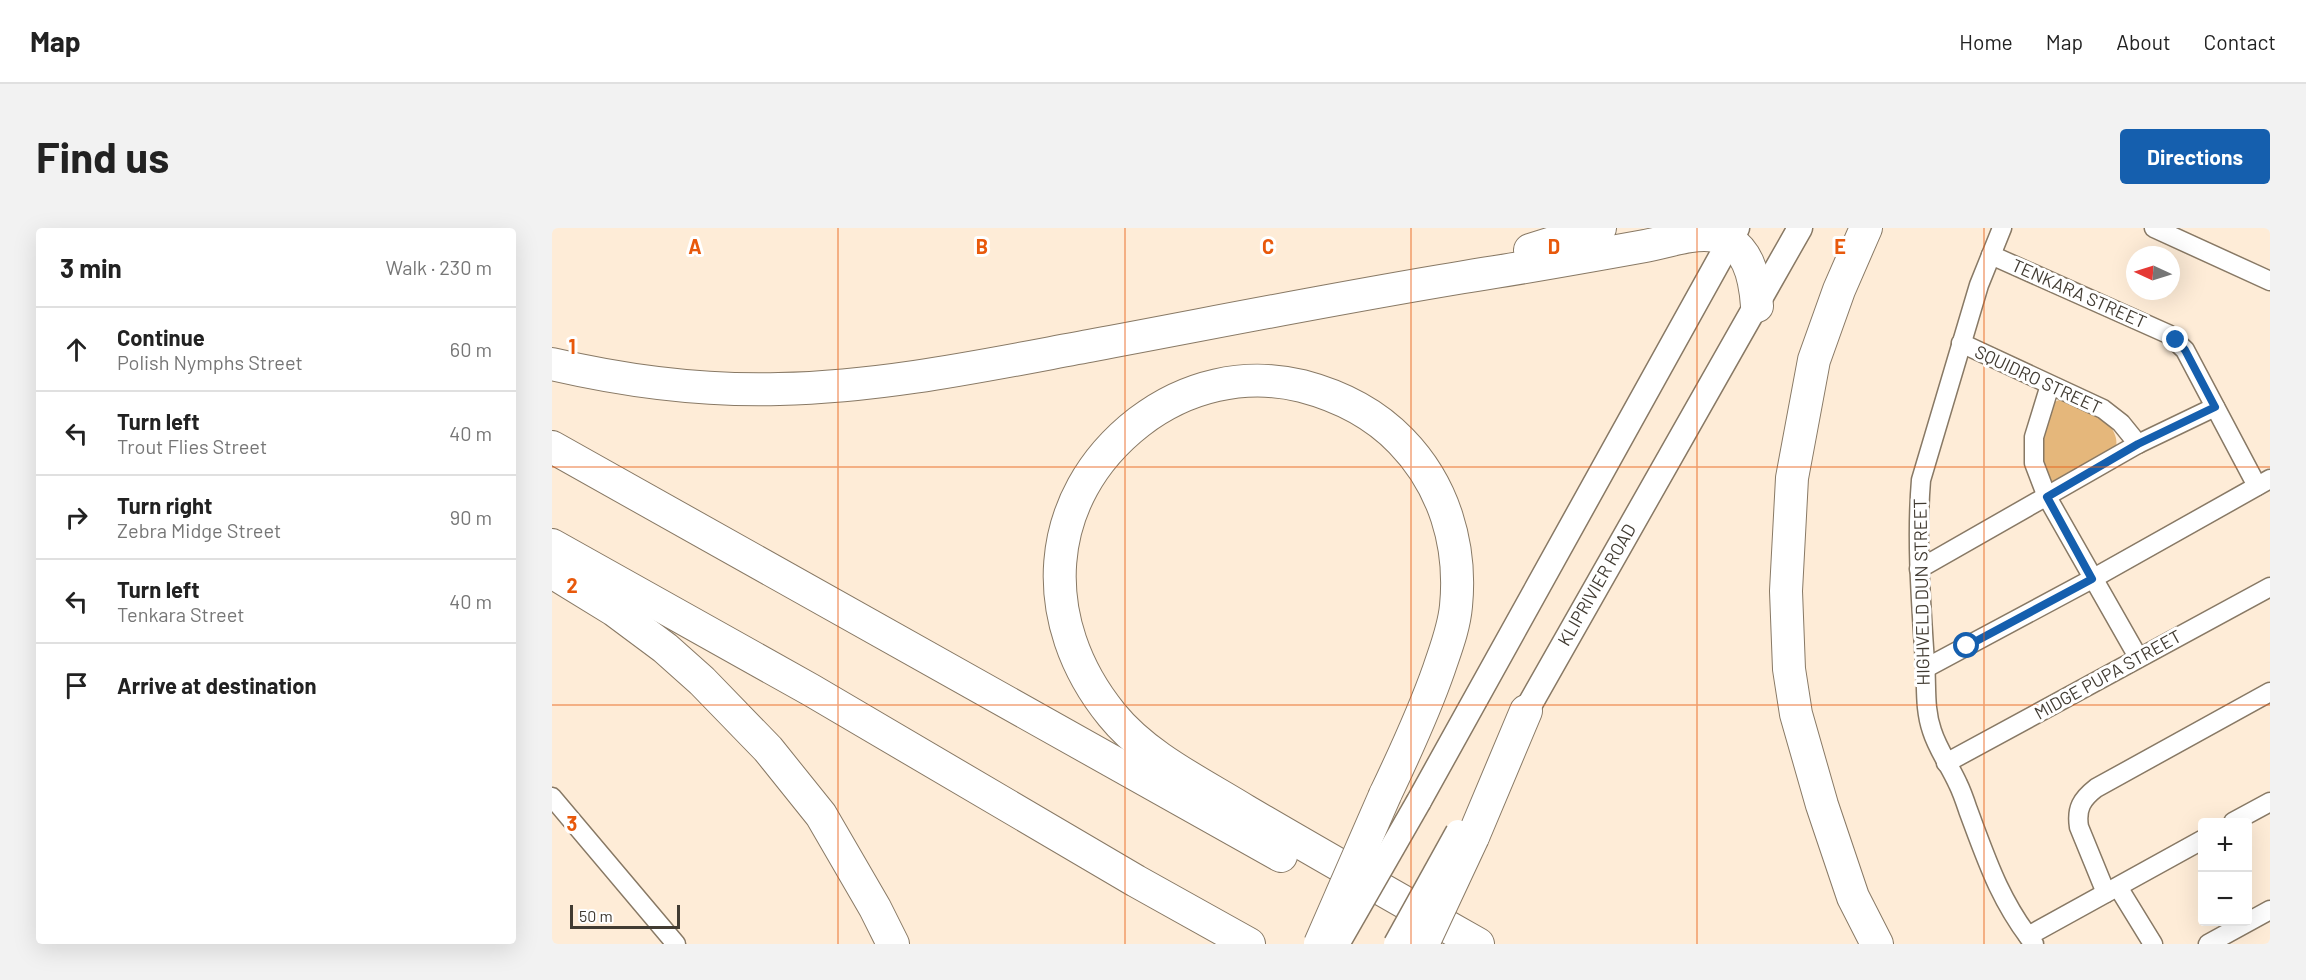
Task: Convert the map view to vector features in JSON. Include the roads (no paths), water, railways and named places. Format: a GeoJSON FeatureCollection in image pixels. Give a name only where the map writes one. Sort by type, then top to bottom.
{"type":"FeatureCollection","features":[{"type":"Feature","properties":{"kind":"highway"},"geometry":{"type":"LineString","coordinates":[[1438,281],[1600,228]]}},
{"type":"Feature","properties":{"kind":"highway"},"geometry":{"type":"LineString","coordinates":[[1866,228],[1839,290],[1814,360],[1792,478],[1786,591],[1790,669],[1796,714],[1822,805],[1853,897],[1876,944]]}},
{"type":"Feature","properties":{"kind":"highway"},"geometry":{"type":"LineString","coordinates":[[552,364],[652,381],[741,388],[780,389],[873,382],[1064,350],[1691,237],[1733,234],[1755,281],[1757,306]]}},
{"type":"Feature","properties":{"kind":"highway"},"geometry":{"type":"LineString","coordinates":[[1320,944],[1385,795],[1408,746],[1449,641],[1456,609],[1456,556],[1450,523],[1434,482],[1411,450],[1381,423],[1349,403],[1311,389],[1286,383],[1227,383],[1200,389],[1158,408],[1116,441],[1103,455],[1083,485],[1072,508],[1061,552],[1060,605],[1073,652],[1089,686],[1114,718],[1138,741],[1179,770],[1322,855],[1478,944]]}},
{"type":"Feature","properties":{"kind":"highway"},"geometry":{"type":"LineString","coordinates":[[552,447],[1441,944]]}},
{"type":"Feature","properties":{"kind":"highway"},"geometry":{"type":"LineString","coordinates":[[552,545],[811,690],[1136,881],[1249,944]]}},
{"type":"Feature","properties":{"kind":"highway"},"geometry":{"type":"LineString","coordinates":[[552,572],[614,610],[664,648],[710,689],[768,749],[821,815],[875,908],[893,944]]}},
{"type":"Feature","properties":{"kind":"highway"},"geometry":{"type":"LineString","coordinates":[[1423,944],[1466,835],[1526,711]]}},
{"type":"Feature","properties":{"kind":"highway"},"geometry":{"type":"LineString","coordinates":[[1136,881],[1224,944]]}},
{"type":"Feature","properties":{"kind":"main road","name":"KLIPRIVIER ROAD"},"geometry":{"type":"LineString","coordinates":[[1526,711],[1800,228]]}},
{"type":"Feature","properties":{"kind":"main road"},"geometry":{"type":"LineString","coordinates":[[1337,944],[1419,801],[1733,234]]}},
{"type":"Feature","properties":{"kind":"main road"},"geometry":{"type":"LineString","coordinates":[[1396,944],[1466,835]]}},
{"type":"Feature","properties":{"kind":"street","name":"HIGHVELD DUN STREET"},"geometry":{"type":"LineString","coordinates":[[2002,228],[1979,285],[1921,480],[1918,511],[1919,569],[1926,668],[1925,693],[1931,730],[1958,783],[1994,881],[2017,922],[2031,940]]}},
{"type":"Feature","properties":{"kind":"street"},"geometry":{"type":"LineString","coordinates":[[2154,228],[2270,281]]}},
{"type":"Feature","properties":{"kind":"street","name":"TENKARA STREET"},"geometry":{"type":"LineString","coordinates":[[1991,255],[2168,334],[2185,350],[2215,407],[2263,483]]}},
{"type":"Feature","properties":{"kind":"street","name":"SQUIDRO STREET"},"geometry":{"type":"LineString","coordinates":[[1961,343],[2103,409],[2121,423],[2138,444]]}},
{"type":"Feature","properties":{"kind":"street"},"geometry":{"type":"LineString","coordinates":[[2050,385],[2034,437],[2032,451],[2034,463],[2047,497],[2138,657]]}},
{"type":"Feature","properties":{"kind":"street"},"geometry":{"type":"LineString","coordinates":[[1919,569],[2138,444],[2215,407]]}},
{"type":"Feature","properties":{"kind":"street"},"geometry":{"type":"LineString","coordinates":[[1926,668],[2092,579],[2263,483]]}},
{"type":"Feature","properties":{"kind":"street","name":"MIDGE PUPA STREET"},"geometry":{"type":"LineString","coordinates":[[1946,763],[2270,587]]}},
{"type":"Feature","properties":{"kind":"street"},"geometry":{"type":"LineString","coordinates":[[2153,944],[2112,890],[2079,827],[2079,807],[2083,798],[2096,788],[2270,692]]}},
{"type":"Feature","properties":{"kind":"street"},"geometry":{"type":"LineString","coordinates":[[552,797],[676,944]]}},
{"type":"Feature","properties":{"kind":"street"},"geometry":{"type":"LineString","coordinates":[[2240,818],[2270,802]]}},
{"type":"Feature","properties":{"kind":"street"},"geometry":{"type":"LineString","coordinates":[[2031,940],[2112,890],[2198,842]]}},
{"type":"Feature","properties":{"kind":"street"},"geometry":{"type":"LineString","coordinates":[[2208,944],[2270,910]]}}]}
